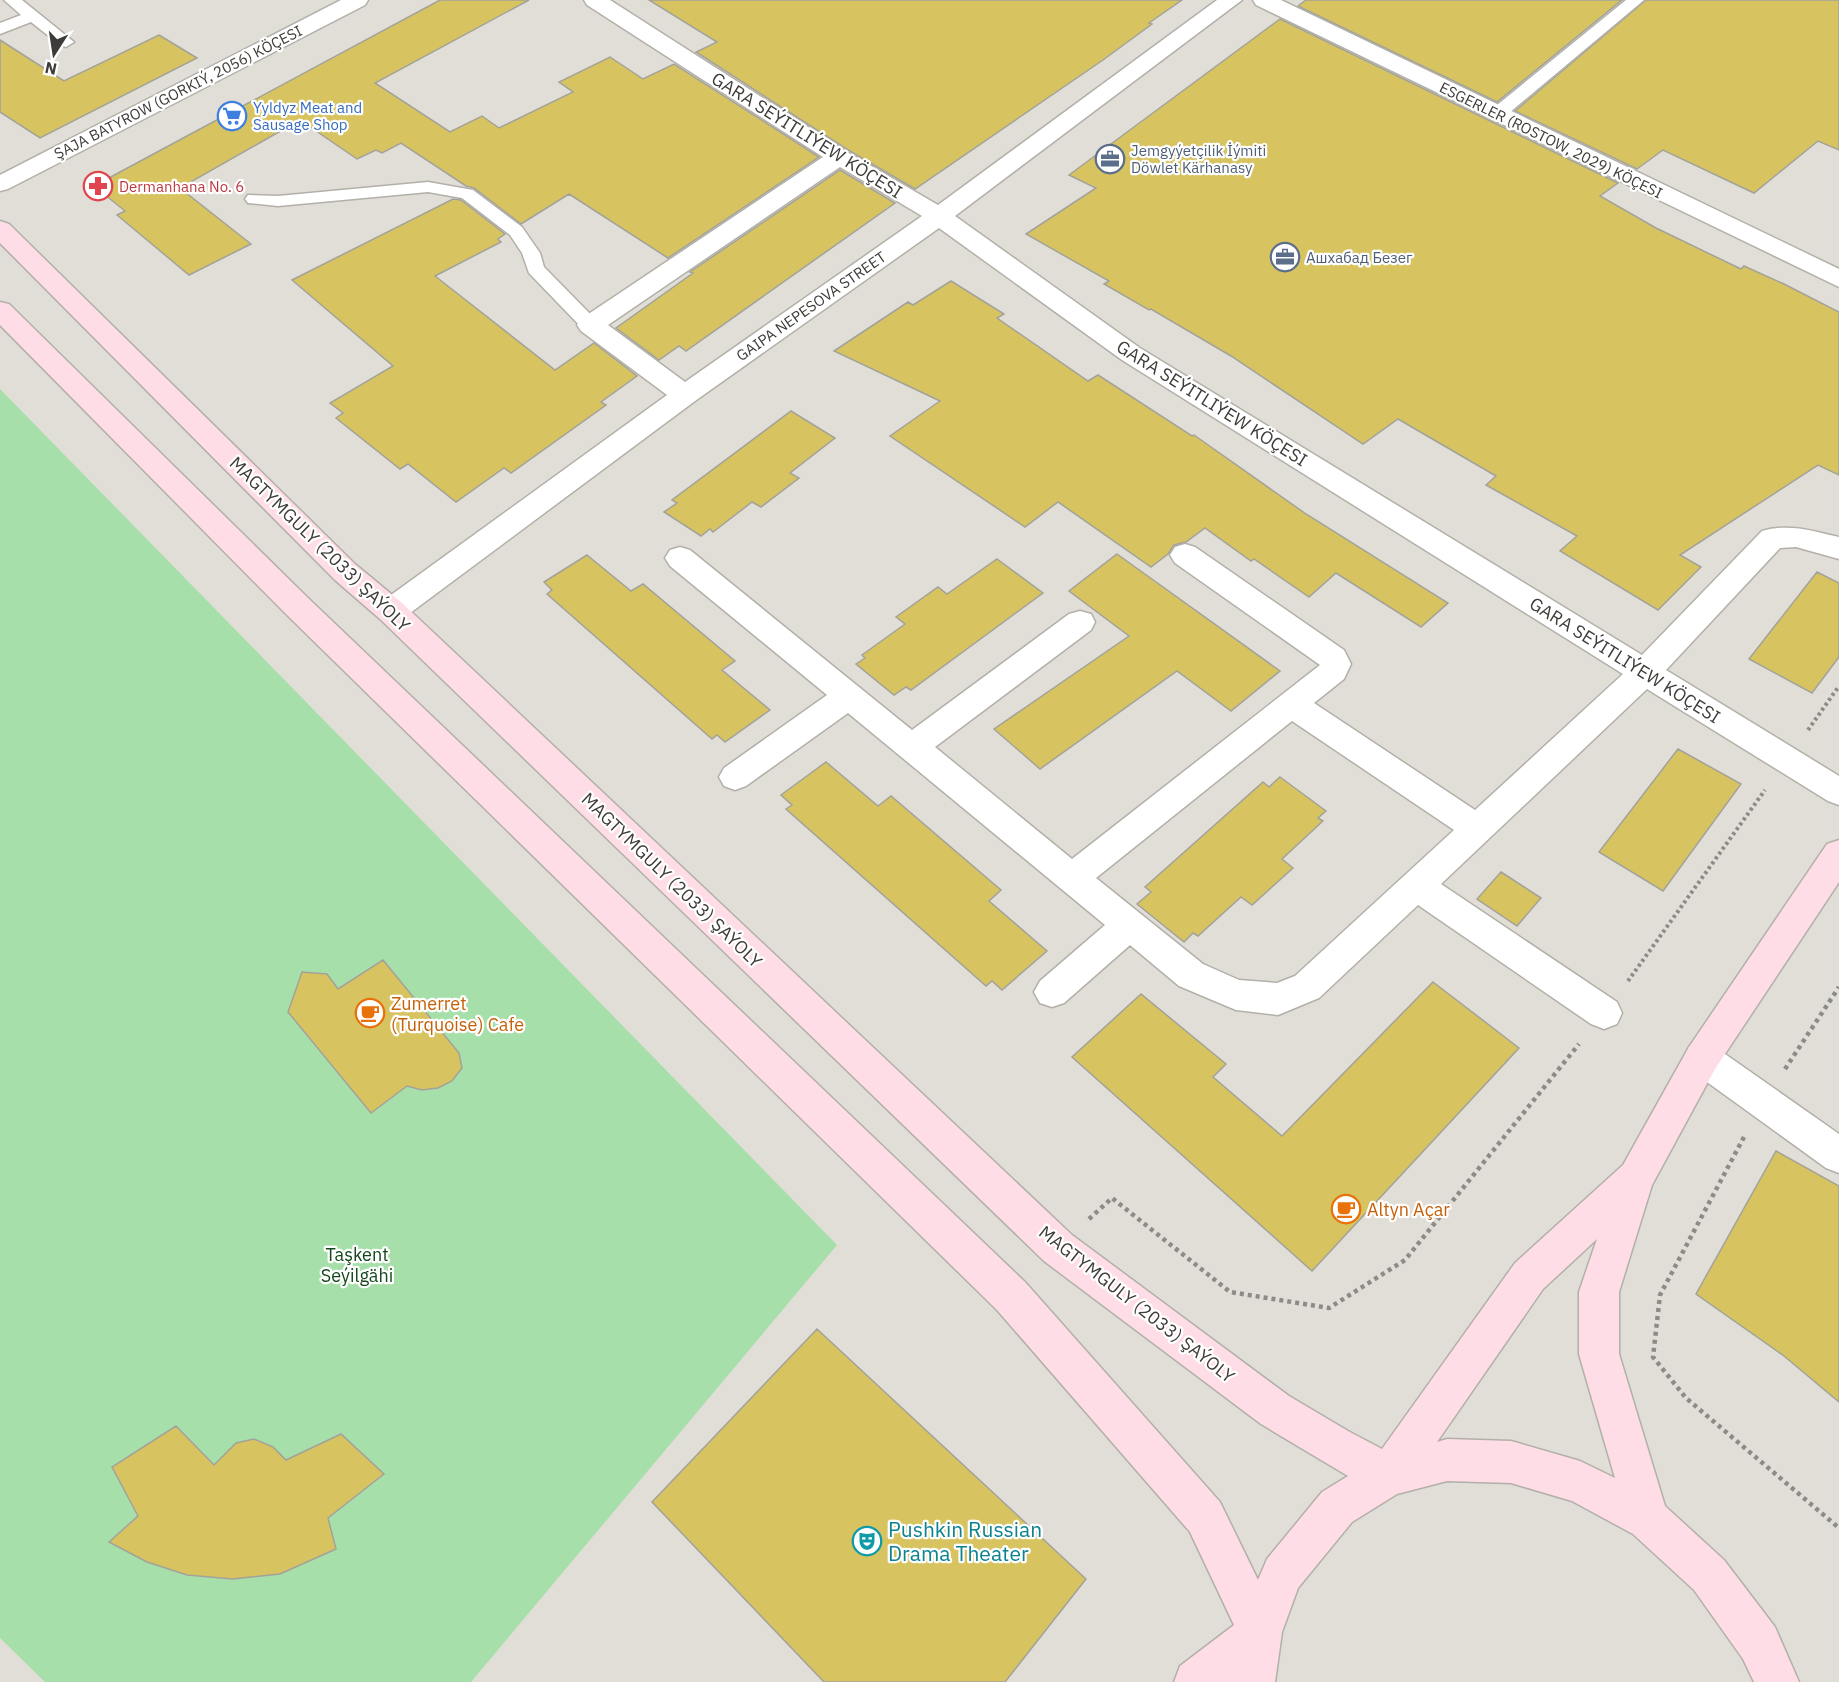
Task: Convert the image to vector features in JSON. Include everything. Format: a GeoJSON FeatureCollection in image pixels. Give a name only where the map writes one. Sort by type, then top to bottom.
{"type":"FeatureCollection","features":[{"type":"Feature","properties":{"kind":"main road","name":"MAGTYMGULY (2033) ŞAÝOLY"},"geometry":{"type":"LineString","coordinates":[[0,229],[345,573],[391,611],[1058,1248],[1275,1410],[1333,1446],[1389,1476]]}},
{"type":"Feature","properties":{"kind":"main road"},"geometry":{"type":"LineString","coordinates":[[0,310],[297,606],[1011,1296],[1205,1517],[1260,1632]]}},
{"type":"Feature","properties":{"kind":"main road"},"geometry":{"type":"LineString","coordinates":[[1648,1519],[1599,1354],[1599,1292],[1636,1178],[1702,1058],[1839,854]]}},
{"type":"Feature","properties":{"kind":"main road"},"geometry":{"type":"LineString","coordinates":[[1389,1476],[1529,1276],[1636,1178]]}},
{"type":"Feature","properties":{"kind":"main road"},"geometry":{"type":"LineString","coordinates":[[1253,1682],[1260,1632],[1282,1574],[1337,1507],[1389,1476],[1447,1460],[1511,1462],[1580,1482],[1648,1519],[1709,1575],[1759,1643],[1777,1682]]}},
{"type":"Feature","properties":{"kind":"main road"},"geometry":{"type":"LineString","coordinates":[[1196,1682],[1260,1632]]}},
{"type":"Feature","properties":{"kind":"street","name":"ŞAJA BATYROW (GORKIÝ, 2056) KÖÇESI"},"geometry":{"type":"LineString","coordinates":[[0,184],[357,0]]}},
{"type":"Feature","properties":{"kind":"street","name":"GARA SEÝITLIÝEW KÖÇESI"},"geometry":{"type":"LineString","coordinates":[[595,0],[839,157],[939,216],[1131,354],[1839,792]]}},
{"type":"Feature","properties":{"kind":"street","name":"GAIPA NEPESOVA STREET"},"geometry":{"type":"LineString","coordinates":[[391,611],[685,395],[939,216],[1231,0]]}},
{"type":"Feature","properties":{"kind":"street","name":"ESGERLER (ROSTOW, 2029) KÖÇESI"},"geometry":{"type":"LineString","coordinates":[[1264,0],[1839,279]]}},
{"type":"Feature","properties":{"kind":"street"},"geometry":{"type":"LineString","coordinates":[[685,395],[590,325],[839,157]]}},
{"type":"Feature","properties":{"kind":"street"},"geometry":{"type":"LineString","coordinates":[[680,558],[1191,975],[1236,995],[1278,999],[1307,987],[1645,672],[1772,538],[1796,537],[1839,548]]}},
{"type":"Feature","properties":{"kind":"street"},"geometry":{"type":"LineString","coordinates":[[1072,878],[1292,705],[1333,671],[1336,664],[1334,658],[1185,555]]}},
{"type":"Feature","properties":{"kind":"street"},"geometry":{"type":"LineString","coordinates":[[912,747],[1080,622]]}},
{"type":"Feature","properties":{"kind":"street"},"geometry":{"type":"LineString","coordinates":[[735,777],[849,696]]}},
{"type":"Feature","properties":{"kind":"street"},"geometry":{"type":"LineString","coordinates":[[1292,705],[1477,828]]}},
{"type":"Feature","properties":{"kind":"street"},"geometry":{"type":"LineString","coordinates":[[1416,885],[1604,1013]]}},
{"type":"Feature","properties":{"kind":"street"},"geometry":{"type":"LineString","coordinates":[[1052,992],[1129,925]]}},
{"type":"Feature","properties":{"kind":"street"},"geometry":{"type":"LineString","coordinates":[[1702,1058],[1839,1156]]}},
{"type":"Feature","properties":{"kind":"lane"},"geometry":{"type":"LineString","coordinates":[[12,0],[66,42]]}},
{"type":"Feature","properties":{"kind":"lane"},"geometry":{"type":"LineString","coordinates":[[1497,114],[1635,0]]}},
{"type":"Feature","properties":{"kind":"lane"},"geometry":{"type":"LineString","coordinates":[[0,29],[32,16]]}},
{"type":"Feature","properties":{"kind":"lane"},"geometry":{"type":"LineString","coordinates":[[254,199],[278,201],[428,187],[467,194],[516,231],[531,253],[535,269],[590,325]]}},
{"type":"Feature","properties":{"kind":"path"},"geometry":{"type":"LineString","coordinates":[[1058,1248],[1112,1198],[1230,1292],[1329,1308],[1406,1260],[1604,1013],[1839,686]]}},
{"type":"Feature","properties":{"kind":"path"},"geometry":{"type":"LineString","coordinates":[[1839,987],[1763,1102],[1660,1295],[1653,1357],[1686,1398],[1839,1528]]}},
{"type":"Feature","properties":{"kind":"green space","name":"Taşkent Seýilgähi"},"geometry":{"type":"Polygon","coordinates":[[[0,389],[837,1245],[471,1682],[45,1682],[0,1638],[0,389]]]}},
{"type":"Feature","properties":{"kind":"building"},"geometry":{"type":"Polygon","coordinates":[[[440,0],[529,0],[375,83],[450,132],[482,116],[499,128],[573,92],[559,82],[610,57],[643,79],[674,64],[819,157],[668,258],[569,194],[521,224],[474,188],[466,186],[401,143],[382,153],[376,150],[357,159],[300,120],[180,188],[251,244],[189,275],[117,215],[125,211],[94,186],[440,0]]]}},
{"type":"Feature","properties":{"kind":"building"},"geometry":{"type":"Polygon","coordinates":[[[649,0],[1182,0],[1103,60],[915,189],[848,150],[696,52],[717,42],[649,0]]]}},
{"type":"Feature","properties":{"kind":"building"},"geometry":{"type":"Polygon","coordinates":[[[1306,0],[1622,0],[1497,102],[1298,6],[1306,0]]]}},
{"type":"Feature","properties":{"kind":"building"},"geometry":{"type":"Polygon","coordinates":[[[1646,0],[1839,0],[1839,150],[1818,141],[1754,193],[1663,150],[1637,169],[1515,111],[1646,0]]]}},
{"type":"Feature","properties":{"kind":"building"},"geometry":{"type":"Polygon","coordinates":[[[1280,19],[1618,183],[1600,196],[1656,228],[1741,269],[1744,266],[1784,284],[1839,312],[1839,475],[1818,465],[1680,555],[1701,567],[1658,610],[1560,551],[1577,536],[1486,485],[1496,476],[1398,419],[1363,444],[1231,356],[1104,284],[1109,281],[1026,234],[1096,188],[1069,175],[1280,19]]]}},
{"type":"Feature","properties":{"kind":"building"},"geometry":{"type":"Polygon","coordinates":[[[159,35],[197,58],[40,138],[0,112],[0,40],[64,81],[159,35]]]}},
{"type":"Feature","properties":{"kind":"building"},"geometry":{"type":"Polygon","coordinates":[[[840,170],[895,203],[686,351],[679,346],[659,360],[616,328],[693,273],[690,272],[840,170]]]}},
{"type":"Feature","properties":{"kind":"building"},"geometry":{"type":"Polygon","coordinates":[[[453,199],[461,200],[505,234],[498,239],[501,242],[435,276],[555,370],[594,343],[637,376],[601,402],[606,405],[511,473],[504,468],[456,502],[408,464],[400,469],[336,418],[343,413],[330,403],[393,366],[292,280],[453,199]]]}},
{"type":"Feature","properties":{"kind":"building"},"geometry":{"type":"Polygon","coordinates":[[[951,281],[1004,314],[997,318],[1088,381],[1098,375],[1192,436],[1194,435],[1306,514],[1448,603],[1421,627],[1336,573],[1309,597],[1254,559],[1251,561],[1205,528],[1186,542],[1174,545],[1168,554],[1151,567],[1058,502],[1025,527],[890,436],[940,401],[834,351],[908,302],[913,305],[951,281]]]}},
{"type":"Feature","properties":{"kind":"building"},"geometry":{"type":"Polygon","coordinates":[[[791,411],[835,438],[790,473],[799,478],[761,507],[752,502],[713,532],[710,529],[701,536],[664,512],[677,503],[672,500],[791,411]]]}},
{"type":"Feature","properties":{"kind":"building"},"geometry":{"type":"Polygon","coordinates":[[[1117,554],[1280,671],[1231,711],[1177,671],[1040,769],[994,729],[1129,636],[1069,591],[1117,554]]]}},
{"type":"Feature","properties":{"kind":"building"},"geometry":{"type":"Polygon","coordinates":[[[587,555],[631,591],[643,584],[735,661],[722,670],[770,710],[725,742],[717,735],[712,739],[547,594],[552,590],[544,582],[587,555]]]}},
{"type":"Feature","properties":{"kind":"building"},"geometry":{"type":"Polygon","coordinates":[[[997,559],[1043,593],[911,690],[906,687],[894,695],[856,664],[865,658],[862,655],[905,624],[896,617],[938,587],[947,594],[997,559]]]}},
{"type":"Feature","properties":{"kind":"building"},"geometry":{"type":"Polygon","coordinates":[[[1817,572],[1839,583],[1839,657],[1812,693],[1749,659],[1817,572]]]}},
{"type":"Feature","properties":{"kind":"building"},"geometry":{"type":"Polygon","coordinates":[[[1678,749],[1741,784],[1663,891],[1599,852],[1678,749]]]}},
{"type":"Feature","properties":{"kind":"building"},"geometry":{"type":"Polygon","coordinates":[[[826,762],[878,806],[891,796],[1001,890],[989,901],[1047,951],[1002,990],[992,981],[986,986],[786,809],[792,805],[781,795],[826,762]]]}},
{"type":"Feature","properties":{"kind":"building"},"geometry":{"type":"Polygon","coordinates":[[[1280,777],[1326,811],[1318,818],[1323,821],[1282,859],[1293,868],[1252,905],[1241,897],[1198,936],[1193,933],[1184,942],[1137,904],[1151,892],[1145,887],[1263,782],[1269,787],[1280,777]]]}},
{"type":"Feature","properties":{"kind":"building"},"geometry":{"type":"Polygon","coordinates":[[[1501,872],[1541,898],[1517,926],[1477,899],[1501,872]]]}},
{"type":"Feature","properties":{"kind":"building"},"geometry":{"type":"Polygon","coordinates":[[[383,960],[459,1053],[462,1068],[452,1081],[438,1088],[422,1090],[407,1086],[371,1113],[288,1012],[302,972],[327,974],[338,989],[383,960]]]}},
{"type":"Feature","properties":{"kind":"building"},"geometry":{"type":"Polygon","coordinates":[[[1433,982],[1519,1048],[1312,1271],[1072,1057],[1141,994],[1226,1064],[1213,1077],[1282,1136],[1433,982]]]}},
{"type":"Feature","properties":{"kind":"building"},"geometry":{"type":"Polygon","coordinates":[[[1776,1151],[1839,1186],[1839,1402],[1784,1356],[1696,1294],[1776,1151]]]}},
{"type":"Feature","properties":{"kind":"building","name":"Pushkin Russian Drama Theater"},"geometry":{"type":"Polygon","coordinates":[[[817,1329],[1086,1579],[1005,1682],[824,1682],[652,1502],[817,1329]]]}},
{"type":"Feature","properties":{"kind":"building"},"geometry":{"type":"Polygon","coordinates":[[[176,1426],[214,1465],[236,1443],[254,1439],[273,1447],[286,1460],[341,1434],[384,1474],[328,1518],[336,1549],[280,1574],[233,1579],[187,1575],[147,1562],[109,1542],[138,1516],[112,1467],[176,1426]]]}},
{"type":"Feature","properties":{"kind":"place","name":"Yyldyz Meat and Sausage Shop"},"geometry":{"type":"Point","coordinates":[232,116]}},
{"type":"Feature","properties":{"kind":"place","name":"Jemgyýetçilik İýmiti Döwlet Kärhanasy"},"geometry":{"type":"Point","coordinates":[1110,159]}},
{"type":"Feature","properties":{"kind":"place","name":"Dermanhana No. 6"},"geometry":{"type":"Point","coordinates":[98,186]}},
{"type":"Feature","properties":{"kind":"place","name":"Ашхабад Безег"},"geometry":{"type":"Point","coordinates":[1285,257]}},
{"type":"Feature","properties":{"kind":"place","name":"Zumerret (Turquoise) Cafe"},"geometry":{"type":"Point","coordinates":[370,1013]}},
{"type":"Feature","properties":{"kind":"place","name":"Altyn Açar"},"geometry":{"type":"Point","coordinates":[1346,1209]}},
{"type":"Feature","properties":{"kind":"place","name":"Pushkin Russian Drama Theater"},"geometry":{"type":"Point","coordinates":[867,1541]}}]}
